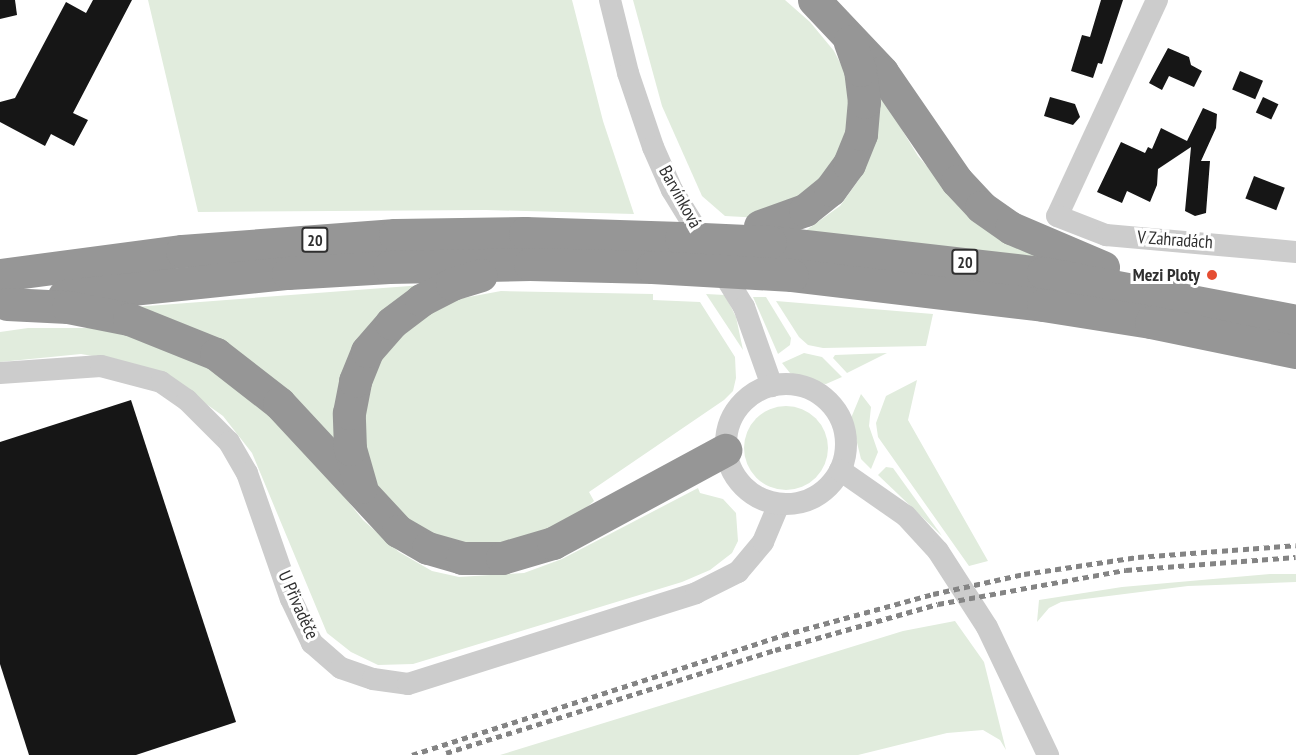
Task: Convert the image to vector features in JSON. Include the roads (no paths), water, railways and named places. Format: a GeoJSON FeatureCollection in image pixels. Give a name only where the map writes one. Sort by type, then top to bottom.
{"type":"FeatureCollection","features":[{"type":"Feature","properties":{"kind":"highway"},"geometry":{"type":"LineString","coordinates":[[814,0],[841,25],[882,72],[957,181],[981,207],[1041,243],[1158,292]]}},
{"type":"Feature","properties":{"kind":"highway"},"geometry":{"type":"LineString","coordinates":[[765,234],[818,200],[840,177],[856,150],[863,118],[863,86],[855,54],[841,25]]}},
{"type":"Feature","properties":{"kind":"highway","name":"20"},"geometry":{"type":"LineString","coordinates":[[2,294],[280,242],[525,233],[681,238],[765,234],[1158,292],[1296,321]]}},
{"type":"Feature","properties":{"kind":"highway"},"geometry":{"type":"LineString","coordinates":[[367,500],[354,466],[348,431],[353,389],[367,351],[391,323],[436,291],[469,278],[530,264]]}},
{"type":"Feature","properties":{"kind":"highway","name":"20"},"geometry":{"type":"LineString","coordinates":[[2,294],[288,273],[530,264],[652,267],[792,275],[1054,307],[1151,322],[1296,352]]}},
{"type":"Feature","properties":{"kind":"highway"},"geometry":{"type":"LineString","coordinates":[[2,294],[129,319],[216,354],[279,403],[398,531],[428,548],[462,558],[502,558],[554,543],[725,450]]}},
{"type":"Feature","properties":{"kind":"street","name":"Barvínková"},"geometry":{"type":"LineString","coordinates":[[610,0],[628,73],[653,147],[672,190],[744,308],[772,386]]}},
{"type":"Feature","properties":{"kind":"street","name":"V Zahradách"},"geometry":{"type":"LineString","coordinates":[[1157,0],[1057,216],[1106,235],[1296,252]]}},
{"type":"Feature","properties":{"kind":"street","name":"U Přivaděče"},"geometry":{"type":"LineString","coordinates":[[0,373],[101,366],[161,382],[187,400],[229,442],[247,473],[291,599],[312,643],[341,668],[372,679],[408,684],[696,593],[738,572],[763,543],[779,504]]}},
{"type":"Feature","properties":{"kind":"street"},"geometry":{"type":"LineString","coordinates":[[772,386],[805,387],[832,406],[845,437],[840,470],[829,486],[814,497],[779,504],[759,499],[743,486],[731,470],[725,450],[726,433],[742,402],[772,386]]}},
{"type":"Feature","properties":{"kind":"street"},"geometry":{"type":"LineString","coordinates":[[840,470],[900,510],[938,551],[987,627],[1048,755]]}},
{"type":"Feature","properties":{"kind":"railway"},"geometry":{"type":"LineString","coordinates":[[412,755],[783,635],[933,594],[1024,574],[1138,557],[1296,545]]}},
{"type":"Feature","properties":{"kind":"railway"},"geometry":{"type":"LineString","coordinates":[[446,753],[775,650],[938,604],[1126,570],[1296,557]]}},
{"type":"Feature","properties":{"kind":"place","name":"Mezi Ploty"},"geometry":{"type":"Point","coordinates":[1212,275]}}]}
